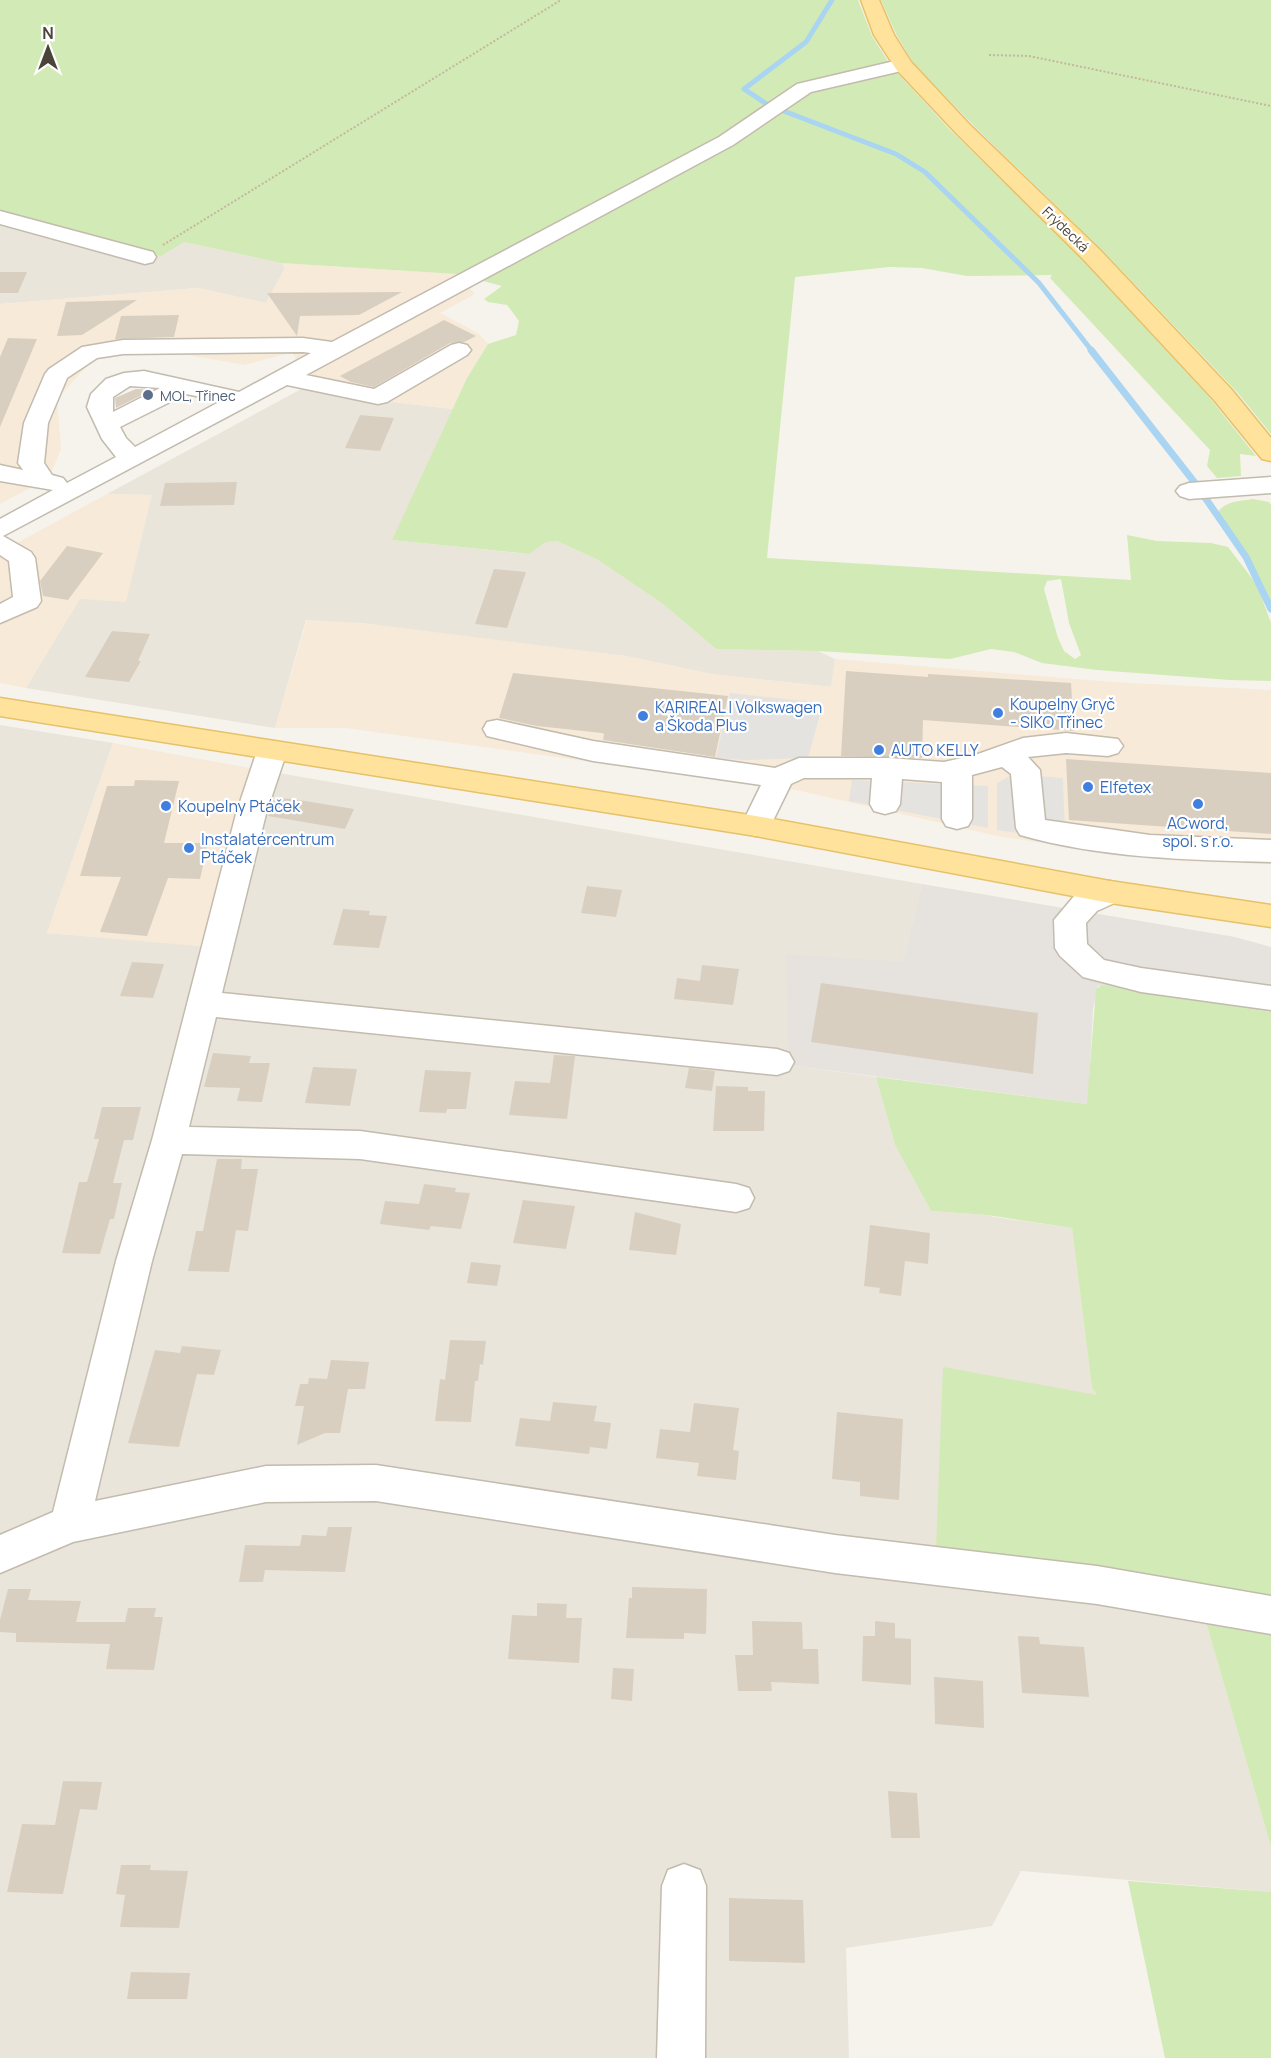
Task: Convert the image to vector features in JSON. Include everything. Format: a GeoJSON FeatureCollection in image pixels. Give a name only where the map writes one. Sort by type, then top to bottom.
{"type":"FeatureCollection","features":[{"type":"Feature","properties":{"kind":"main road","name":"Frýdecká"},"geometry":{"type":"LineString","coordinates":[[870,0],[884,35],[903,65],[963,129],[1100,264],[1223,394],[1271,454]]}},
{"type":"Feature","properties":{"kind":"main road"},"geometry":{"type":"LineString","coordinates":[[0,707],[756,826],[1110,892],[1271,916]]}},
{"type":"Feature","properties":{"kind":"street"},"geometry":{"type":"LineString","coordinates":[[0,529],[726,141],[804,88],[903,65]]}},
{"type":"Feature","properties":{"kind":"street"},"geometry":{"type":"LineString","coordinates":[[0,218],[145,257]]}},
{"type":"Feature","properties":{"kind":"street"},"geometry":{"type":"LineString","coordinates":[[42,479],[31,463],[36,423],[57,374],[90,352],[123,346],[303,345],[335,350]]}},
{"type":"Feature","properties":{"kind":"street"},"geometry":{"type":"LineString","coordinates":[[281,377],[378,397],[459,350]]}},
{"type":"Feature","properties":{"kind":"street"},"geometry":{"type":"LineString","coordinates":[[132,457],[116,445],[99,402],[104,393],[113,385],[130,379],[149,377],[221,392],[239,400]]}},
{"type":"Feature","properties":{"kind":"street"},"geometry":{"type":"LineString","coordinates":[[107,424],[184,386]]}},
{"type":"Feature","properties":{"kind":"street"},"geometry":{"type":"LineString","coordinates":[[0,473],[42,479],[73,489]]}},
{"type":"Feature","properties":{"kind":"street"},"geometry":{"type":"LineString","coordinates":[[1189,491],[1271,485]]}},
{"type":"Feature","properties":{"kind":"street"},"geometry":{"type":"LineString","coordinates":[[0,543],[27,601],[0,615]]}},
{"type":"Feature","properties":{"kind":"street"},"geometry":{"type":"LineString","coordinates":[[497,729],[593,751],[779,778],[799,768],[888,768],[944,772],[1023,748],[1066,743],[1108,746]]}},
{"type":"Feature","properties":{"kind":"street"},"geometry":{"type":"LineString","coordinates":[[70,1524],[134,1261],[169,1140],[251,814],[272,751]]}},
{"type":"Feature","properties":{"kind":"street"},"geometry":{"type":"LineString","coordinates":[[1005,754],[1025,770],[1030,828],[1077,838],[1271,851]]}},
{"type":"Feature","properties":{"kind":"street"},"geometry":{"type":"LineString","coordinates":[[885,804],[888,768]]}},
{"type":"Feature","properties":{"kind":"street"},"geometry":{"type":"LineString","coordinates":[[957,769],[957,819]]}},
{"type":"Feature","properties":{"kind":"street"},"geometry":{"type":"LineString","coordinates":[[756,826],[779,778]]}},
{"type":"Feature","properties":{"kind":"street"},"geometry":{"type":"LineString","coordinates":[[1110,892],[1086,903],[1070,920],[1071,948],[1094,969],[1141,980],[1271,998]]}},
{"type":"Feature","properties":{"kind":"street"},"geometry":{"type":"LineString","coordinates":[[202,1003],[777,1062]]}},
{"type":"Feature","properties":{"kind":"street"},"geometry":{"type":"LineString","coordinates":[[169,1140],[360,1145],[736,1198]]}},
{"type":"Feature","properties":{"kind":"street"},"geometry":{"type":"LineString","coordinates":[[0,1554],[70,1524],[266,1484],[376,1483],[835,1554],[1097,1586],[1271,1616]]}},
{"type":"Feature","properties":{"kind":"street"},"geometry":{"type":"LineString","coordinates":[[681,2058],[684,1886]]}},
{"type":"Feature","properties":{"kind":"path"},"geometry":{"type":"LineString","coordinates":[[145,257],[561,0]]}},
{"type":"Feature","properties":{"kind":"path"},"geometry":{"type":"LineString","coordinates":[[989,56],[1029,56],[1271,106]]}},
{"type":"Feature","properties":{"kind":"shaded area"},"geometry":{"type":"Polygon","coordinates":[[[0,214],[184,242],[281,263],[285,268],[266,303],[198,288],[0,304],[0,214]]]}},
{"type":"Feature","properties":{"kind":"shaded area"},"geometry":{"type":"Polygon","coordinates":[[[281,263],[457,274],[475,294],[440,313],[478,333],[488,344],[467,378],[453,409],[348,397],[305,387],[293,352],[245,365],[188,355],[97,355],[57,399],[61,449],[49,478],[0,504],[0,304],[198,288],[266,303],[285,268],[281,263]]]}},
{"type":"Feature","properties":{"kind":"shaded area"},"geometry":{"type":"Polygon","coordinates":[[[305,387],[348,397],[453,409],[393,540],[528,554],[546,542],[557,541],[598,560],[663,604],[716,649],[818,651],[835,659],[832,687],[711,674],[626,656],[306,620],[275,728],[26,688],[79,599],[151,495],[107,494],[305,387]]]}},
{"type":"Feature","properties":{"kind":"shaded area"},"geometry":{"type":"Polygon","coordinates":[[[107,494],[152,495],[126,602],[80,599],[26,688],[0,683],[0,552],[107,494]]]}},
{"type":"Feature","properties":{"kind":"shaded area"},"geometry":{"type":"Polygon","coordinates":[[[307,620],[363,623],[626,656],[711,674],[831,687],[835,659],[1112,682],[1271,690],[1271,864],[1176,861],[1002,837],[796,790],[346,728],[275,728],[307,620]]]}},
{"type":"Feature","properties":{"kind":"shaded area"},"geometry":{"type":"Polygon","coordinates":[[[730,693],[823,703],[808,758],[744,760],[716,758],[730,693]]]}},
{"type":"Feature","properties":{"kind":"shaded area"},"geometry":{"type":"Polygon","coordinates":[[[0,725],[113,743],[47,933],[209,946],[250,768],[922,884],[903,962],[788,1065],[876,1077],[895,1145],[931,1211],[987,1215],[1072,1228],[1092,1388],[1098,1396],[1204,1615],[1271,1847],[1271,1892],[1021,1871],[992,1926],[846,1948],[849,2058],[0,2058],[0,725]]]}},
{"type":"Feature","properties":{"kind":"shaded area"},"geometry":{"type":"Polygon","coordinates":[[[113,743],[250,768],[209,947],[47,933],[113,743]]]}},
{"type":"Feature","properties":{"kind":"shaded area"},"geometry":{"type":"Polygon","coordinates":[[[1014,774],[1063,778],[1065,840],[997,830],[997,783],[1014,774]]]}},
{"type":"Feature","properties":{"kind":"shaded area"},"geometry":{"type":"Polygon","coordinates":[[[852,780],[988,786],[988,828],[849,801],[852,780]]]}},
{"type":"Feature","properties":{"kind":"shaded area"},"geometry":{"type":"Polygon","coordinates":[[[922,884],[1235,937],[1271,947],[1271,1012],[1098,986],[1093,1009],[1088,1104],[788,1065],[786,954],[903,962],[922,884]]]}},
{"type":"Feature","properties":{"kind":"green space"},"geometry":{"type":"Polygon","coordinates":[[[0,0],[858,0],[872,36],[891,66],[951,131],[1080,257],[1209,397],[1256,456],[1240,454],[1241,476],[1217,478],[1207,466],[1210,450],[1050,278],[1052,275],[967,276],[922,268],[889,267],[795,277],[767,558],[1131,580],[1127,535],[1157,541],[1211,543],[1228,547],[1257,585],[1271,623],[1271,681],[1097,670],[1042,663],[1014,652],[991,649],[950,659],[818,651],[716,649],[663,604],[598,560],[557,541],[546,542],[529,554],[392,540],[467,378],[488,344],[516,335],[519,321],[507,305],[488,302],[484,299],[502,286],[457,274],[281,263],[184,242],[161,256],[0,214],[0,0]],[[1061,579],[1047,581],[1044,589],[1058,638],[1064,651],[1075,659],[1081,655],[1069,623],[1061,579]]]}},
{"type":"Feature","properties":{"kind":"green space"},"geometry":{"type":"Polygon","coordinates":[[[881,0],[1271,0],[1271,434],[1237,392],[1105,253],[975,127],[914,64],[896,34],[881,0]]]}},
{"type":"Feature","properties":{"kind":"green space"},"geometry":{"type":"Polygon","coordinates":[[[1253,499],[1269,502],[1271,505],[1271,604],[1251,565],[1218,512],[1229,504],[1253,499]]]}},
{"type":"Feature","properties":{"kind":"green space"},"geometry":{"type":"Polygon","coordinates":[[[1102,985],[1271,1012],[1271,1603],[936,1548],[943,1367],[1097,1395],[1092,1388],[1072,1228],[987,1215],[931,1211],[895,1145],[876,1077],[1087,1104],[1096,989],[1102,985]]]}},
{"type":"Feature","properties":{"kind":"green space"},"geometry":{"type":"Polygon","coordinates":[[[1204,1615],[1271,1628],[1271,1847],[1204,1615]]]}},
{"type":"Feature","properties":{"kind":"green space"},"geometry":{"type":"Polygon","coordinates":[[[1128,1881],[1271,1892],[1271,2058],[1165,2058],[1128,1881]]]}},
{"type":"Feature","properties":{"kind":"building"},"geometry":{"type":"Polygon","coordinates":[[[0,272],[27,272],[18,293],[0,293],[0,272]]]}},
{"type":"Feature","properties":{"kind":"building"},"geometry":{"type":"Polygon","coordinates":[[[402,292],[359,315],[300,316],[297,336],[267,293],[402,292]]]}},
{"type":"Feature","properties":{"kind":"building"},"geometry":{"type":"Polygon","coordinates":[[[137,300],[82,335],[57,336],[66,302],[137,300]]]}},
{"type":"Feature","properties":{"kind":"building"},"geometry":{"type":"Polygon","coordinates":[[[179,315],[174,337],[115,339],[121,316],[179,315]]]}},
{"type":"Feature","properties":{"kind":"building"},"geometry":{"type":"Polygon","coordinates":[[[444,320],[476,336],[464,342],[450,343],[374,387],[351,382],[340,376],[444,320]]]}},
{"type":"Feature","properties":{"kind":"building"},"geometry":{"type":"Polygon","coordinates":[[[8,338],[37,339],[0,427],[0,357],[8,338]]]}},
{"type":"Feature","properties":{"kind":"building"},"geometry":{"type":"Polygon","coordinates":[[[136,389],[152,390],[116,408],[115,398],[136,389]]]}},
{"type":"Feature","properties":{"kind":"building"},"geometry":{"type":"Polygon","coordinates":[[[360,415],[394,418],[380,451],[345,448],[360,415]]]}},
{"type":"Feature","properties":{"kind":"building"},"geometry":{"type":"Polygon","coordinates":[[[237,482],[234,505],[160,506],[165,483],[237,482]]]}},
{"type":"Feature","properties":{"kind":"building"},"geometry":{"type":"Polygon","coordinates":[[[67,546],[103,553],[68,600],[43,596],[40,581],[67,546]]]}},
{"type":"Feature","properties":{"kind":"building"},"geometry":{"type":"Polygon","coordinates":[[[494,569],[526,572],[507,628],[475,624],[494,569]]]}},
{"type":"Feature","properties":{"kind":"building"},"geometry":{"type":"Polygon","coordinates":[[[112,631],[150,634],[138,661],[141,661],[129,682],[85,677],[112,631]]]}},
{"type":"Feature","properties":{"kind":"building"},"geometry":{"type":"Polygon","coordinates":[[[846,671],[1071,683],[1074,731],[923,720],[922,758],[841,756],[846,671]]]}},
{"type":"Feature","properties":{"kind":"building"},"geometry":{"type":"Polygon","coordinates":[[[513,673],[728,696],[715,757],[603,740],[604,734],[602,733],[537,726],[499,718],[513,673]]]}},
{"type":"Feature","properties":{"kind":"building"},"geometry":{"type":"Polygon","coordinates":[[[1066,759],[1271,773],[1271,834],[1069,820],[1066,759]]]}},
{"type":"Feature","properties":{"kind":"building"},"geometry":{"type":"Polygon","coordinates":[[[135,780],[179,781],[164,843],[208,843],[200,879],[168,878],[147,936],[100,932],[121,877],[80,876],[107,786],[134,786],[135,780]]]}},
{"type":"Feature","properties":{"kind":"building"},"geometry":{"type":"Polygon","coordinates":[[[274,798],[354,809],[345,829],[268,816],[274,798]]]}},
{"type":"Feature","properties":{"kind":"building"},"geometry":{"type":"Polygon","coordinates":[[[587,886],[622,890],[616,917],[581,913],[587,886]]]}},
{"type":"Feature","properties":{"kind":"building"},"geometry":{"type":"Polygon","coordinates":[[[343,909],[370,911],[369,915],[387,916],[379,948],[333,945],[343,909]]]}},
{"type":"Feature","properties":{"kind":"building"},"geometry":{"type":"Polygon","coordinates":[[[132,962],[164,964],[153,998],[120,996],[132,962]]]}},
{"type":"Feature","properties":{"kind":"building"},"geometry":{"type":"Polygon","coordinates":[[[702,965],[739,969],[733,1005],[674,999],[677,978],[700,981],[702,965]]]}},
{"type":"Feature","properties":{"kind":"building"},"geometry":{"type":"Polygon","coordinates":[[[821,983],[1038,1013],[1033,1074],[811,1042],[821,983]]]}},
{"type":"Feature","properties":{"kind":"building"},"geometry":{"type":"Polygon","coordinates":[[[213,1053],[251,1056],[249,1063],[270,1063],[262,1102],[237,1101],[240,1088],[204,1087],[213,1053]]]}},
{"type":"Feature","properties":{"kind":"building"},"geometry":{"type":"Polygon","coordinates":[[[554,1055],[575,1056],[567,1119],[509,1115],[515,1081],[550,1083],[554,1055]]]}},
{"type":"Feature","properties":{"kind":"building"},"geometry":{"type":"Polygon","coordinates":[[[313,1067],[357,1069],[350,1106],[305,1103],[313,1067]]]}},
{"type":"Feature","properties":{"kind":"building"},"geometry":{"type":"Polygon","coordinates":[[[689,1068],[715,1071],[712,1091],[685,1088],[689,1068]]]}},
{"type":"Feature","properties":{"kind":"building"},"geometry":{"type":"Polygon","coordinates":[[[425,1070],[471,1072],[466,1109],[447,1109],[446,1113],[419,1112],[425,1070]]]}},
{"type":"Feature","properties":{"kind":"building"},"geometry":{"type":"Polygon","coordinates":[[[716,1086],[748,1087],[748,1091],[765,1091],[764,1131],[713,1131],[716,1086]]]}},
{"type":"Feature","properties":{"kind":"building"},"geometry":{"type":"Polygon","coordinates":[[[102,1107],[141,1107],[133,1140],[124,1140],[113,1183],[122,1183],[114,1219],[110,1219],[100,1254],[62,1253],[79,1182],[87,1182],[99,1139],[94,1139],[102,1107]]]}},
{"type":"Feature","properties":{"kind":"building"},"geometry":{"type":"Polygon","coordinates":[[[217,1159],[242,1159],[241,1169],[258,1169],[248,1231],[236,1230],[229,1272],[188,1271],[196,1231],[203,1231],[217,1159]]]}},
{"type":"Feature","properties":{"kind":"building"},"geometry":{"type":"Polygon","coordinates":[[[424,1184],[456,1188],[455,1192],[470,1193],[461,1229],[431,1226],[429,1230],[380,1224],[385,1201],[419,1204],[424,1184]]]}},
{"type":"Feature","properties":{"kind":"building"},"geometry":{"type":"Polygon","coordinates":[[[523,1200],[575,1206],[566,1249],[513,1243],[523,1200]]]}},
{"type":"Feature","properties":{"kind":"building"},"geometry":{"type":"Polygon","coordinates":[[[635,1212],[681,1224],[676,1255],[629,1250],[635,1212]]]}},
{"type":"Feature","properties":{"kind":"building"},"geometry":{"type":"Polygon","coordinates":[[[870,1225],[930,1233],[928,1264],[905,1261],[901,1296],[879,1293],[880,1288],[864,1286],[870,1225]]]}},
{"type":"Feature","properties":{"kind":"building"},"geometry":{"type":"Polygon","coordinates":[[[471,1262],[501,1265],[497,1286],[467,1283],[471,1262]]]}},
{"type":"Feature","properties":{"kind":"building"},"geometry":{"type":"Polygon","coordinates":[[[450,1340],[486,1341],[483,1365],[480,1364],[478,1381],[475,1381],[471,1422],[435,1421],[440,1379],[445,1380],[450,1340]]]}},
{"type":"Feature","properties":{"kind":"building"},"geometry":{"type":"Polygon","coordinates":[[[182,1346],[221,1350],[214,1375],[197,1374],[179,1447],[128,1443],[155,1350],[180,1353],[182,1346]]]}},
{"type":"Feature","properties":{"kind":"building"},"geometry":{"type":"Polygon","coordinates":[[[331,1360],[369,1362],[365,1389],[348,1389],[340,1433],[325,1433],[297,1445],[304,1406],[295,1406],[300,1384],[308,1384],[309,1378],[327,1379],[331,1360]]]}},
{"type":"Feature","properties":{"kind":"building"},"geometry":{"type":"Polygon","coordinates":[[[553,1402],[597,1406],[594,1421],[611,1423],[607,1449],[590,1447],[589,1454],[515,1446],[520,1418],[550,1421],[553,1402]]]}},
{"type":"Feature","properties":{"kind":"building"},"geometry":{"type":"Polygon","coordinates":[[[694,1403],[739,1408],[733,1450],[739,1451],[736,1480],[697,1476],[699,1463],[656,1458],[660,1429],[690,1432],[694,1403]]]}},
{"type":"Feature","properties":{"kind":"building"},"geometry":{"type":"Polygon","coordinates":[[[837,1412],[903,1419],[899,1500],[860,1496],[860,1482],[832,1479],[837,1412]]]}},
{"type":"Feature","properties":{"kind":"building"},"geometry":{"type":"Polygon","coordinates":[[[328,1527],[352,1527],[345,1572],[265,1570],[263,1582],[239,1582],[245,1545],[300,1546],[302,1535],[326,1536],[328,1527]]]}},
{"type":"Feature","properties":{"kind":"building"},"geometry":{"type":"Polygon","coordinates":[[[632,1587],[707,1589],[706,1634],[684,1633],[684,1639],[626,1638],[632,1587]]]}},
{"type":"Feature","properties":{"kind":"building"},"geometry":{"type":"Polygon","coordinates":[[[8,1589],[31,1589],[28,1600],[81,1601],[76,1622],[125,1622],[128,1608],[156,1608],[154,1617],[163,1617],[154,1670],[106,1669],[110,1644],[16,1642],[16,1633],[0,1632],[0,1620],[8,1589]]]}},
{"type":"Feature","properties":{"kind":"building"},"geometry":{"type":"Polygon","coordinates":[[[537,1603],[567,1604],[566,1618],[582,1618],[579,1663],[508,1659],[512,1615],[537,1616],[537,1603]]]}},
{"type":"Feature","properties":{"kind":"building"},"geometry":{"type":"Polygon","coordinates":[[[752,1621],[802,1622],[803,1649],[818,1649],[819,1684],[771,1682],[772,1691],[738,1691],[735,1655],[753,1655],[752,1621]]]}},
{"type":"Feature","properties":{"kind":"building"},"geometry":{"type":"Polygon","coordinates":[[[875,1621],[895,1623],[895,1638],[911,1639],[911,1685],[862,1681],[863,1636],[875,1636],[875,1621]]]}},
{"type":"Feature","properties":{"kind":"building"},"geometry":{"type":"Polygon","coordinates":[[[1018,1636],[1039,1637],[1040,1644],[1084,1647],[1089,1697],[1022,1693],[1018,1636]]]}},
{"type":"Feature","properties":{"kind":"building"},"geometry":{"type":"Polygon","coordinates":[[[613,1668],[634,1669],[632,1701],[611,1699],[613,1668]]]}},
{"type":"Feature","properties":{"kind":"building"},"geometry":{"type":"Polygon","coordinates":[[[934,1677],[983,1681],[984,1728],[935,1724],[934,1677]]]}},
{"type":"Feature","properties":{"kind":"building"},"geometry":{"type":"Polygon","coordinates":[[[63,1781],[102,1782],[97,1810],[80,1809],[63,1894],[7,1892],[22,1824],[55,1825],[63,1781]]]}},
{"type":"Feature","properties":{"kind":"building"},"geometry":{"type":"Polygon","coordinates":[[[888,1791],[917,1793],[920,1838],[891,1838],[888,1791]]]}},
{"type":"Feature","properties":{"kind":"building"},"geometry":{"type":"Polygon","coordinates":[[[121,1865],[151,1865],[150,1870],[188,1871],[179,1928],[120,1927],[125,1895],[116,1894],[121,1865]]]}},
{"type":"Feature","properties":{"kind":"building"},"geometry":{"type":"Polygon","coordinates":[[[729,1898],[803,1900],[805,1963],[729,1961],[729,1898]]]}},
{"type":"Feature","properties":{"kind":"building"},"geometry":{"type":"Polygon","coordinates":[[[131,1972],[190,1973],[187,1999],[127,1999],[131,1972]]]}},
{"type":"Feature","properties":{"kind":"waterway"},"geometry":{"type":"LineString","coordinates":[[832,0],[806,42],[744,89],[768,105],[896,154],[925,172],[1039,283],[1092,351]]}},
{"type":"Feature","properties":{"kind":"waterway"},"geometry":{"type":"LineString","coordinates":[[1091,350],[1195,483],[1246,557],[1271,609]]}},
{"type":"Feature","properties":{"kind":"place","name":"MOL, Třinec"},"geometry":{"type":"Point","coordinates":[148,395]}},
{"type":"Feature","properties":{"kind":"place","name":"Koupelny Gryč - SIKO Třinec"},"geometry":{"type":"Point","coordinates":[998,713]}},
{"type":"Feature","properties":{"kind":"place","name":"KARIREAL | Volkswagen a Škoda Plus"},"geometry":{"type":"Point","coordinates":[643,716]}},
{"type":"Feature","properties":{"kind":"place","name":"AUTO KELLY"},"geometry":{"type":"Point","coordinates":[879,750]}},
{"type":"Feature","properties":{"kind":"place","name":"Elfetex"},"geometry":{"type":"Point","coordinates":[1088,787]}},
{"type":"Feature","properties":{"kind":"place","name":"ACword, spol. s r.o."},"geometry":{"type":"Point","coordinates":[1198,804]}},
{"type":"Feature","properties":{"kind":"place","name":"Koupelny Ptáček"},"geometry":{"type":"Point","coordinates":[166,806]}},
{"type":"Feature","properties":{"kind":"place","name":"Instalatércentrum Ptáček"},"geometry":{"type":"Point","coordinates":[189,848]}}]}
